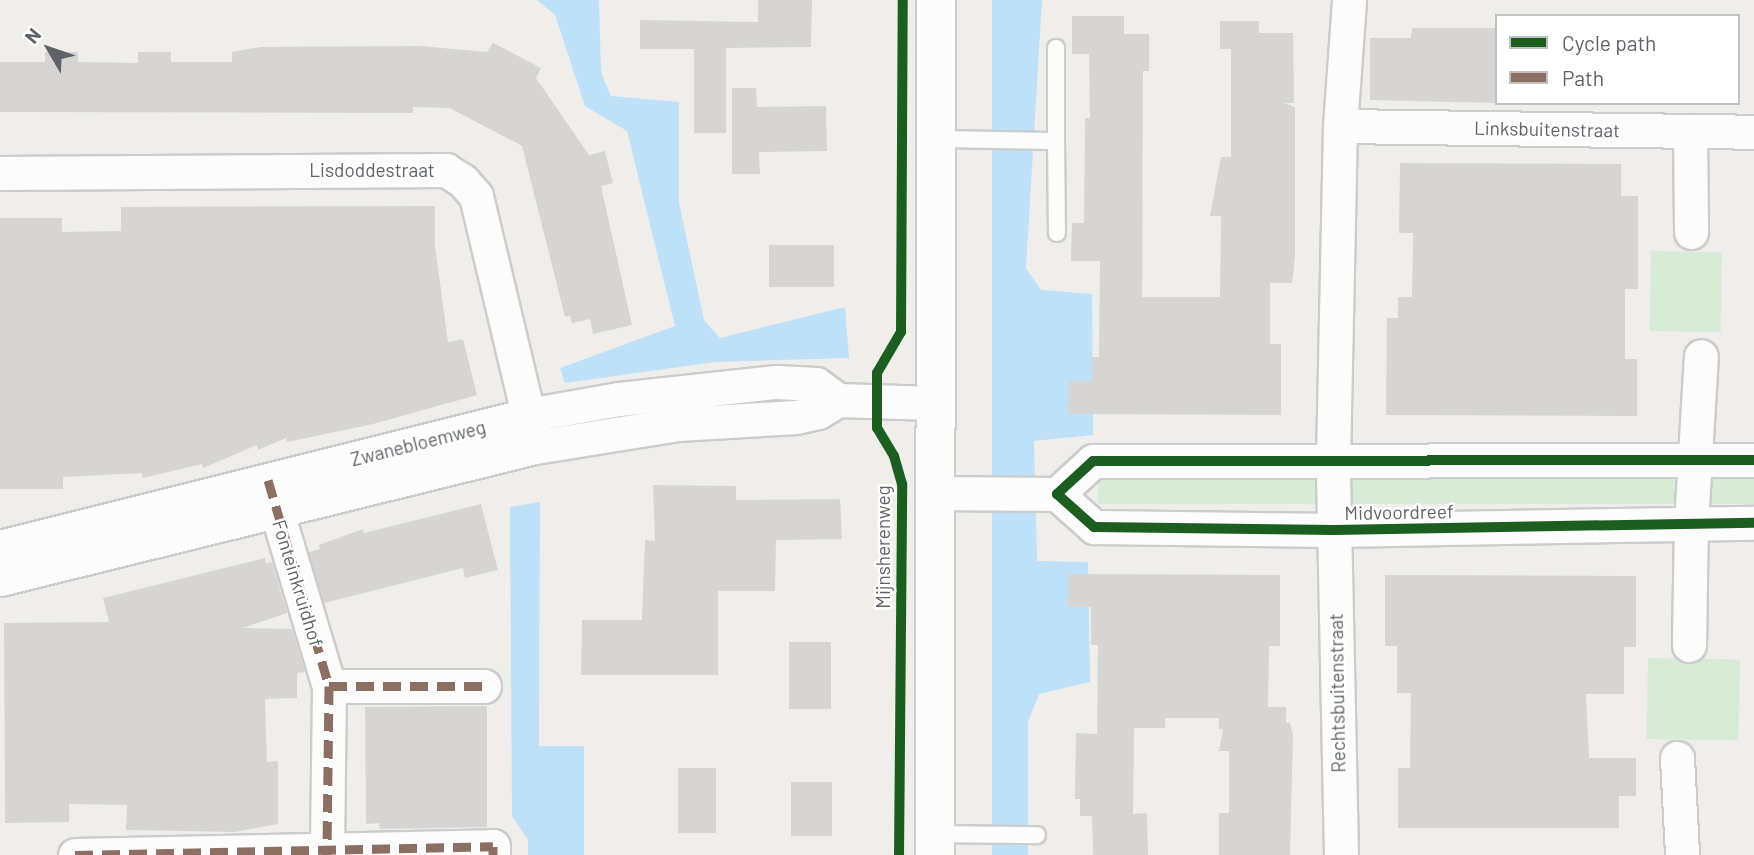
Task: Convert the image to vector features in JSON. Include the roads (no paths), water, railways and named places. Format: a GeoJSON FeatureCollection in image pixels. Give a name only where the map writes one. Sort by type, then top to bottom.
{"type":"FeatureCollection","features":[{"type":"Feature","properties":{"kind":"street"},"geometry":{"type":"LineString","coordinates":[[935,845],[952,493],[934,403],[953,139],[936,0]]}},
{"type":"Feature","properties":{"kind":"street"},"geometry":{"type":"LineString","coordinates":[[1333,460],[1340,126],[1349,0]]}},
{"type":"Feature","properties":{"kind":"street","name":"Linksbuitenstraat"},"geometry":{"type":"LineString","coordinates":[[1340,126],[1754,132]]}},
{"type":"Feature","properties":{"kind":"street"},"geometry":{"type":"LineString","coordinates":[[1690,131],[1691,232]]}},
{"type":"Feature","properties":{"kind":"street","name":"Lisdoddestraat"},"geometry":{"type":"LineString","coordinates":[[0,173],[446,170],[463,181],[476,196],[535,447]]}},
{"type":"Feature","properties":{"kind":"street"},"geometry":{"type":"LineString","coordinates":[[1689,645],[1691,523],[1698,459],[1701,356]]}},
{"type":"Feature","properties":{"kind":"street","name":"Zwanebloemweg"},"geometry":{"type":"LineString","coordinates":[[0,547],[528,415],[657,394],[776,382],[816,384],[838,400]]}},
{"type":"Feature","properties":{"kind":"street","name":"Zwanebloemweg"},"geometry":{"type":"LineString","coordinates":[[0,579],[535,447],[678,424],[796,417],[818,412],[838,400],[934,403]]}},
{"type":"Feature","properties":{"kind":"street","name":"Midvoordreef"},"geometry":{"type":"LineString","coordinates":[[1333,460],[1334,530]]}},
{"type":"Feature","properties":{"kind":"street"},"geometry":{"type":"LineString","coordinates":[[952,493],[1054,494],[1093,461],[1754,460]]}},
{"type":"Feature","properties":{"kind":"street","name":"Fonteinkruidhof"},"geometry":{"type":"LineString","coordinates":[[268,480],[329,686],[327,853]]}},
{"type":"Feature","properties":{"kind":"street","name":"Midvoordreef"},"geometry":{"type":"LineString","coordinates":[[1054,494],[1094,527],[1334,530],[1754,523]]}},
{"type":"Feature","properties":{"kind":"street","name":"Rechtsbuitenstraat"},"geometry":{"type":"LineString","coordinates":[[1334,530],[1341,855]]}},
{"type":"Feature","properties":{"kind":"street"},"geometry":{"type":"LineString","coordinates":[[329,686],[484,686]]}},
{"type":"Feature","properties":{"kind":"street"},"geometry":{"type":"LineString","coordinates":[[1677,758],[1682,855]]}},
{"type":"Feature","properties":{"kind":"street"},"geometry":{"type":"LineString","coordinates":[[75,855],[327,853],[493,846],[493,855]]}},
{"type":"Feature","properties":{"kind":"lane"},"geometry":{"type":"LineString","coordinates":[[1056,48],[1049,140],[1057,233]]}},
{"type":"Feature","properties":{"kind":"lane"},"geometry":{"type":"LineString","coordinates":[[953,139],[1049,140]]}},
{"type":"Feature","properties":{"kind":"lane"},"geometry":{"type":"LineString","coordinates":[[935,845],[976,834],[1037,835]]}},
{"type":"Feature","properties":{"kind":"water"},"geometry":{"type":"Polygon","coordinates":[[[537,0],[599,0],[601,73],[611,96],[679,102],[679,203],[704,320],[720,338],[845,307],[849,358],[715,362],[565,383],[560,368],[675,326],[627,131],[585,106],[555,15],[537,0]]]}},
{"type":"Feature","properties":{"kind":"water"},"geometry":{"type":"Polygon","coordinates":[[[992,0],[1042,0],[1026,268],[1041,290],[1092,294],[1093,435],[1034,441],[1037,561],[1088,562],[1090,682],[1039,694],[1028,722],[1028,855],[992,855],[992,0]]]}},
{"type":"Feature","properties":{"kind":"water"},"geometry":{"type":"Polygon","coordinates":[[[540,502],[539,746],[584,746],[584,855],[528,855],[528,840],[512,816],[510,507],[540,502]]]}}]}
